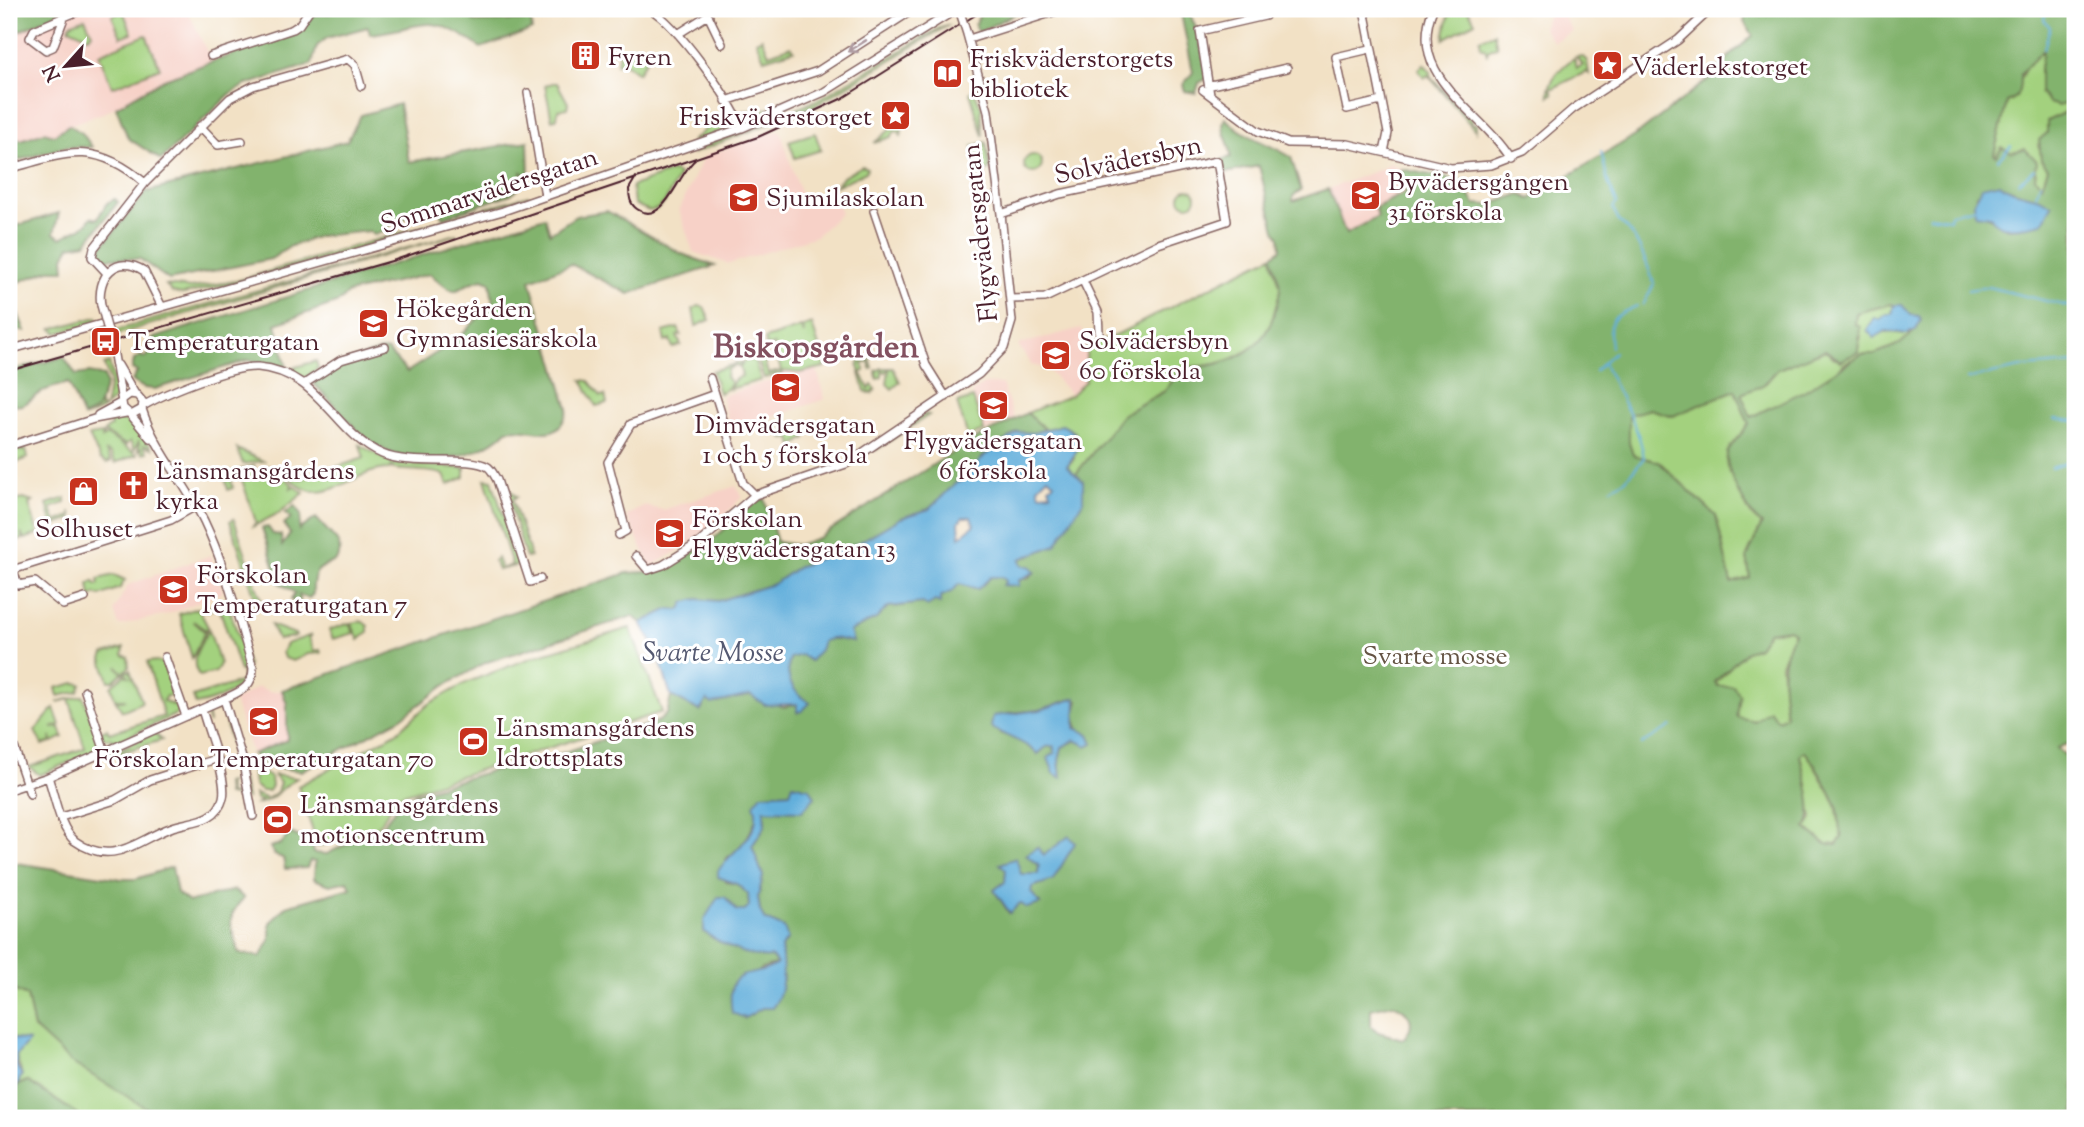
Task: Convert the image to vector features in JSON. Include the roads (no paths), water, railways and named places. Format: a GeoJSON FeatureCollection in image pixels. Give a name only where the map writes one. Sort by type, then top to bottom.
{"type":"FeatureCollection","features":[{"type":"Feature","properties":{"kind":"street"},"geometry":{"type":"LineString","coordinates":[[64,18],[53,47],[46,50],[32,42],[30,38],[34,30],[83,9]]}},
{"type":"Feature","properties":{"kind":"street"},"geometry":{"type":"LineString","coordinates":[[211,56],[293,29],[310,9]]}},
{"type":"Feature","properties":{"kind":"street"},"geometry":{"type":"LineString","coordinates":[[650,9],[664,18],[678,34],[742,128]]}},
{"type":"Feature","properties":{"kind":"street"},"geometry":{"type":"LineString","coordinates":[[726,101],[818,71],[914,9]]}},
{"type":"Feature","properties":{"kind":"street","name":"Flygvädersgatan"},"geometry":{"type":"LineString","coordinates":[[636,556],[648,570],[663,565],[700,542],[755,495],[846,464],[946,397],[999,357],[1011,331],[1011,299],[1001,214],[988,111],[958,9]]}},
{"type":"Feature","properties":{"kind":"street","name":"Sommarvädersgatan"},"geometry":{"type":"LineString","coordinates":[[9,350],[88,330],[161,305],[359,253],[545,196],[742,128],[824,92],[958,9]]}},
{"type":"Feature","properties":{"kind":"street"},"geometry":{"type":"LineString","coordinates":[[968,36],[1063,9]]}},
{"type":"Feature","properties":{"kind":"street"},"geometry":{"type":"LineString","coordinates":[[1364,9],[1388,137],[1384,152]]}},
{"type":"Feature","properties":{"kind":"street"},"geometry":{"type":"LineString","coordinates":[[1433,9],[1427,42],[1432,65],[1454,96],[1511,159]]}},
{"type":"Feature","properties":{"kind":"street"},"geometry":{"type":"LineString","coordinates":[[1265,16],[1200,31],[1211,85],[1207,93],[1269,136],[1295,144],[1331,143],[1451,168],[1491,165],[1511,159],[1586,100],[1668,48],[1711,9]]}},
{"type":"Feature","properties":{"kind":"street"},"geometry":{"type":"LineString","coordinates":[[678,34],[708,15],[722,44]]}},
{"type":"Feature","properties":{"kind":"street"},"geometry":{"type":"LineString","coordinates":[[1370,49],[1336,57],[1347,109],[1381,102]]}},
{"type":"Feature","properties":{"kind":"street"},"geometry":{"type":"LineString","coordinates":[[106,272],[93,260],[92,252],[145,183],[230,99],[253,86],[348,59],[355,65],[361,86]]}},
{"type":"Feature","properties":{"kind":"street"},"geometry":{"type":"LineString","coordinates":[[1211,85],[1287,68]]}},
{"type":"Feature","properties":{"kind":"street"},"geometry":{"type":"LineString","coordinates":[[528,93],[545,196]]}},
{"type":"Feature","properties":{"kind":"street"},"geometry":{"type":"LineString","coordinates":[[200,127],[218,145],[242,141]]}},
{"type":"Feature","properties":{"kind":"street"},"geometry":{"type":"LineString","coordinates":[[9,169],[58,155],[87,152],[111,158],[145,183]]}},
{"type":"Feature","properties":{"kind":"street","name":"Solvädersbyn"},"geometry":{"type":"LineString","coordinates":[[1001,214],[1060,194],[1217,161],[1227,221],[1158,244],[1045,298],[1011,299]]}},
{"type":"Feature","properties":{"kind":"street"},"geometry":{"type":"LineString","coordinates":[[874,211],[926,365],[946,397]]}},
{"type":"Feature","properties":{"kind":"street"},"geometry":{"type":"LineString","coordinates":[[9,790],[48,777],[248,687],[253,668],[218,557],[196,506],[156,445],[128,414],[123,401],[101,305],[100,289],[106,272],[124,264],[139,268],[149,276],[161,305]]}},
{"type":"Feature","properties":{"kind":"street"},"geometry":{"type":"LineString","coordinates":[[1083,281],[1098,312],[1099,332]]}},
{"type":"Feature","properties":{"kind":"street"},"geometry":{"type":"LineString","coordinates":[[304,384],[341,360],[385,347]]}},
{"type":"Feature","properties":{"kind":"street"},"geometry":{"type":"LineString","coordinates":[[116,362],[136,394],[156,445]]}},
{"type":"Feature","properties":{"kind":"street"},"geometry":{"type":"LineString","coordinates":[[94,419],[136,394],[161,394],[243,369],[259,367],[281,371],[304,384],[359,438],[380,453],[407,461],[478,464],[489,468],[497,480],[530,582],[540,579]]}},
{"type":"Feature","properties":{"kind":"street"},"geometry":{"type":"LineString","coordinates":[[710,378],[743,484],[755,495]]}},
{"type":"Feature","properties":{"kind":"street"},"geometry":{"type":"LineString","coordinates":[[9,446],[94,419],[128,414],[142,408],[161,394]]}},
{"type":"Feature","properties":{"kind":"street"},"geometry":{"type":"LineString","coordinates":[[620,535],[626,531],[608,462],[628,427],[645,417],[715,394]]}},
{"type":"Feature","properties":{"kind":"street"},"geometry":{"type":"LineString","coordinates":[[85,597],[63,605],[35,582],[18,585],[11,571],[171,520],[196,506]]}},
{"type":"Feature","properties":{"kind":"street"},"geometry":{"type":"LineString","coordinates":[[165,657],[186,716]]}},
{"type":"Feature","properties":{"kind":"street"},"geometry":{"type":"LineString","coordinates":[[85,691],[105,752]]}},
{"type":"Feature","properties":{"kind":"street"},"geometry":{"type":"LineString","coordinates":[[224,699],[242,758],[253,816]]}},
{"type":"Feature","properties":{"kind":"street"},"geometry":{"type":"LineString","coordinates":[[48,777],[70,836],[86,846],[113,852],[132,848],[169,828],[201,821],[214,813],[224,792],[202,709]]}},
{"type":"Feature","properties":{"kind":"street"},"geometry":{"type":"LineString","coordinates":[[9,732],[30,794]]}},
{"type":"Feature","properties":{"kind":"street"},"geometry":{"type":"LineString","coordinates":[[61,817],[115,800],[150,780],[216,759]]}},
{"type":"Feature","properties":{"kind":"water"},"geometry":{"type":"Polygon","coordinates":[[[1999,183],[2012,191],[2039,198],[2052,205],[2042,223],[2007,227],[1994,222],[1990,216],[1975,214],[1974,202],[1981,187],[1999,183]]]}},
{"type":"Feature","properties":{"kind":"water"},"geometry":{"type":"Polygon","coordinates":[[[1894,305],[1902,305],[1911,315],[1919,316],[1921,320],[1916,330],[1907,334],[1886,331],[1874,338],[1867,330],[1875,318],[1879,320],[1886,314],[1892,314],[1894,305]]]}},
{"type":"Feature","properties":{"kind":"water","name":"Svarte Mosse"},"geometry":{"type":"Polygon","coordinates":[[[1062,425],[1075,434],[1078,449],[1067,466],[1083,481],[1083,501],[1056,545],[1020,559],[1022,566],[1030,566],[1035,572],[1019,580],[1019,586],[1003,585],[1006,581],[1003,577],[991,577],[978,589],[959,584],[953,591],[940,597],[940,603],[935,601],[927,606],[923,603],[888,607],[876,619],[850,631],[853,642],[833,638],[823,641],[820,650],[810,661],[801,655],[790,658],[788,672],[791,684],[798,694],[810,703],[802,711],[797,712],[797,704],[765,705],[750,695],[712,704],[707,700],[700,711],[671,696],[657,651],[641,623],[669,609],[680,610],[685,602],[697,599],[718,601],[773,584],[800,566],[856,544],[901,518],[929,509],[956,483],[965,479],[984,456],[1018,432],[1033,433],[1062,425]],[[1048,477],[1038,487],[1040,494],[1051,493],[1049,487],[1054,483],[1048,477]],[[963,517],[959,522],[960,537],[974,525],[971,517],[963,517]]]}},
{"type":"Feature","properties":{"kind":"water"},"geometry":{"type":"Polygon","coordinates":[[[1076,698],[1075,728],[1089,734],[1093,743],[1087,746],[1075,740],[1062,747],[1059,760],[1061,778],[1054,773],[1048,758],[1055,753],[1054,746],[1046,747],[1038,754],[1027,745],[991,727],[993,716],[1040,710],[1076,698]]]}},
{"type":"Feature","properties":{"kind":"water"},"geometry":{"type":"Polygon","coordinates":[[[793,784],[810,788],[815,797],[802,811],[764,810],[765,826],[752,846],[763,876],[758,897],[760,911],[765,920],[784,928],[788,939],[781,947],[782,986],[772,1008],[762,1008],[745,1018],[732,1013],[732,986],[736,979],[777,964],[772,957],[746,954],[711,937],[704,932],[704,920],[718,897],[725,897],[737,911],[745,911],[749,906],[748,894],[737,884],[718,877],[718,871],[751,833],[756,815],[754,804],[762,794],[790,792],[793,784]]]}},
{"type":"Feature","properties":{"kind":"water"},"geometry":{"type":"Polygon","coordinates":[[[1069,836],[1075,843],[1053,880],[1032,887],[1031,892],[1040,904],[1027,908],[1020,903],[1010,913],[994,890],[1005,882],[1006,870],[1000,864],[1016,858],[1021,874],[1038,874],[1039,865],[1026,855],[1037,847],[1044,855],[1069,836]]]}},
{"type":"Feature","properties":{"kind":"water"},"geometry":{"type":"Polygon","coordinates":[[[9,1038],[29,1041],[16,1056],[17,1067],[22,1075],[9,1102],[9,1038]]]}},
{"type":"Feature","properties":{"kind":"waterway"},"geometry":{"type":"LineString","coordinates":[[2044,49],[2050,27],[2044,20],[2046,9]]}},
{"type":"Feature","properties":{"kind":"waterway"},"geometry":{"type":"LineString","coordinates":[[1998,160],[2011,146]]}},
{"type":"Feature","properties":{"kind":"waterway"},"geometry":{"type":"LineString","coordinates":[[1601,151],[1608,182],[1617,203],[1613,208],[1619,222],[1636,240],[1654,284]]}},
{"type":"Feature","properties":{"kind":"waterway"},"geometry":{"type":"LineString","coordinates":[[2018,182],[2035,169]]}},
{"type":"Feature","properties":{"kind":"waterway"},"geometry":{"type":"LineString","coordinates":[[2036,195],[2041,182]]}},
{"type":"Feature","properties":{"kind":"waterway"},"geometry":{"type":"LineString","coordinates":[[1929,216],[1949,219],[1950,214],[1975,208]]}},
{"type":"Feature","properties":{"kind":"waterway"},"geometry":{"type":"LineString","coordinates":[[1643,305],[1653,286]]}},
{"type":"Feature","properties":{"kind":"waterway"},"geometry":{"type":"LineString","coordinates":[[1968,290],[1988,287],[2075,308]]}},
{"type":"Feature","properties":{"kind":"waterway"},"geometry":{"type":"LineString","coordinates":[[1611,347],[1610,330],[1613,320],[1637,306]]}},
{"type":"Feature","properties":{"kind":"waterway"},"geometry":{"type":"LineString","coordinates":[[1595,371],[1614,352]]}},
{"type":"Feature","properties":{"kind":"waterway"},"geometry":{"type":"LineString","coordinates":[[1967,379],[2025,367],[2075,363]]}},
{"type":"Feature","properties":{"kind":"waterway"},"geometry":{"type":"LineString","coordinates":[[1604,364],[1633,421],[1644,458],[1625,480],[1611,488]]}},
{"type":"Feature","properties":{"kind":"waterway"},"geometry":{"type":"LineString","coordinates":[[2055,419],[2075,421]]}},
{"type":"Feature","properties":{"kind":"waterway"},"geometry":{"type":"LineString","coordinates":[[2051,468],[2075,460]]}},
{"type":"Feature","properties":{"kind":"waterway"},"geometry":{"type":"LineString","coordinates":[[1642,744],[1671,726]]}},
{"type":"Feature","properties":{"kind":"tram line"},"geometry":{"type":"LineString","coordinates":[[9,371],[395,260],[758,137],[843,98],[985,9]]}},
{"type":"Feature","properties":{"kind":"tram line"},"geometry":{"type":"LineString","coordinates":[[636,177],[629,189],[631,203],[647,213],[655,211],[663,205],[695,160]]}},
{"type":"Feature","properties":{"kind":"place","name":"Fyren"},"geometry":{"type":"Point","coordinates":[585,56]}},
{"type":"Feature","properties":{"kind":"place","name":"Väderlekstorget"},"geometry":{"type":"Point","coordinates":[1608,66]}},
{"type":"Feature","properties":{"kind":"place","name":"Friskväderstorgets bibliotek"},"geometry":{"type":"Point","coordinates":[947,73]}},
{"type":"Feature","properties":{"kind":"place","name":"Friskväderstorget"},"geometry":{"type":"Point","coordinates":[895,116]}},
{"type":"Feature","properties":{"kind":"place","name":"Byvädersgången 31 förskola"},"geometry":{"type":"Point","coordinates":[1365,196]}},
{"type":"Feature","properties":{"kind":"place","name":"Sjumilaskolan"},"geometry":{"type":"Point","coordinates":[743,197]}},
{"type":"Feature","properties":{"kind":"place","name":"Hökegården Gymnasiesärskola"},"geometry":{"type":"Point","coordinates":[373,323]}},
{"type":"Feature","properties":{"kind":"place","name":"Temperaturgatan"},"geometry":{"type":"Point","coordinates":[105,341]}},
{"type":"Feature","properties":{"kind":"place","name":"Solvädersbyn 60 förskola"},"geometry":{"type":"Point","coordinates":[1056,355]}},
{"type":"Feature","properties":{"kind":"place","name":"Dimvädersgatan 1 och 5 förskola"},"geometry":{"type":"Point","coordinates":[785,388]}},
{"type":"Feature","properties":{"kind":"place","name":"Flygvädersgatan 6 förskola"},"geometry":{"type":"Point","coordinates":[993,405]}},
{"type":"Feature","properties":{"kind":"place","name":"Länsmansgårdens kyrka"},"geometry":{"type":"Point","coordinates":[133,485]}},
{"type":"Feature","properties":{"kind":"place","name":"Solhuset"},"geometry":{"type":"Point","coordinates":[84,492]}},
{"type":"Feature","properties":{"kind":"place","name":"Förskolan Flygvädersgatan 13"},"geometry":{"type":"Point","coordinates":[669,533]}},
{"type":"Feature","properties":{"kind":"place","name":"Förskolan Temperaturgatan 7"},"geometry":{"type":"Point","coordinates":[174,589]}},
{"type":"Feature","properties":{"kind":"place","name":"Förskolan Temperaturgatan 70"},"geometry":{"type":"Point","coordinates":[264,722]}},
{"type":"Feature","properties":{"kind":"place","name":"Länsmansgårdens Idrottsplats"},"geometry":{"type":"Point","coordinates":[473,742]}},
{"type":"Feature","properties":{"kind":"place","name":"Länsmansgårdens motionscentrum"},"geometry":{"type":"Point","coordinates":[277,819]}},
{"type":"Feature","properties":{"kind":"district","name":"Biskopsgården"},"geometry":{"type":"Point","coordinates":[816,345]}},
{"type":"Feature","properties":{"kind":"park label","name":"Svarte mosse"},"geometry":{"type":"Point","coordinates":[1435,655]}}]}
